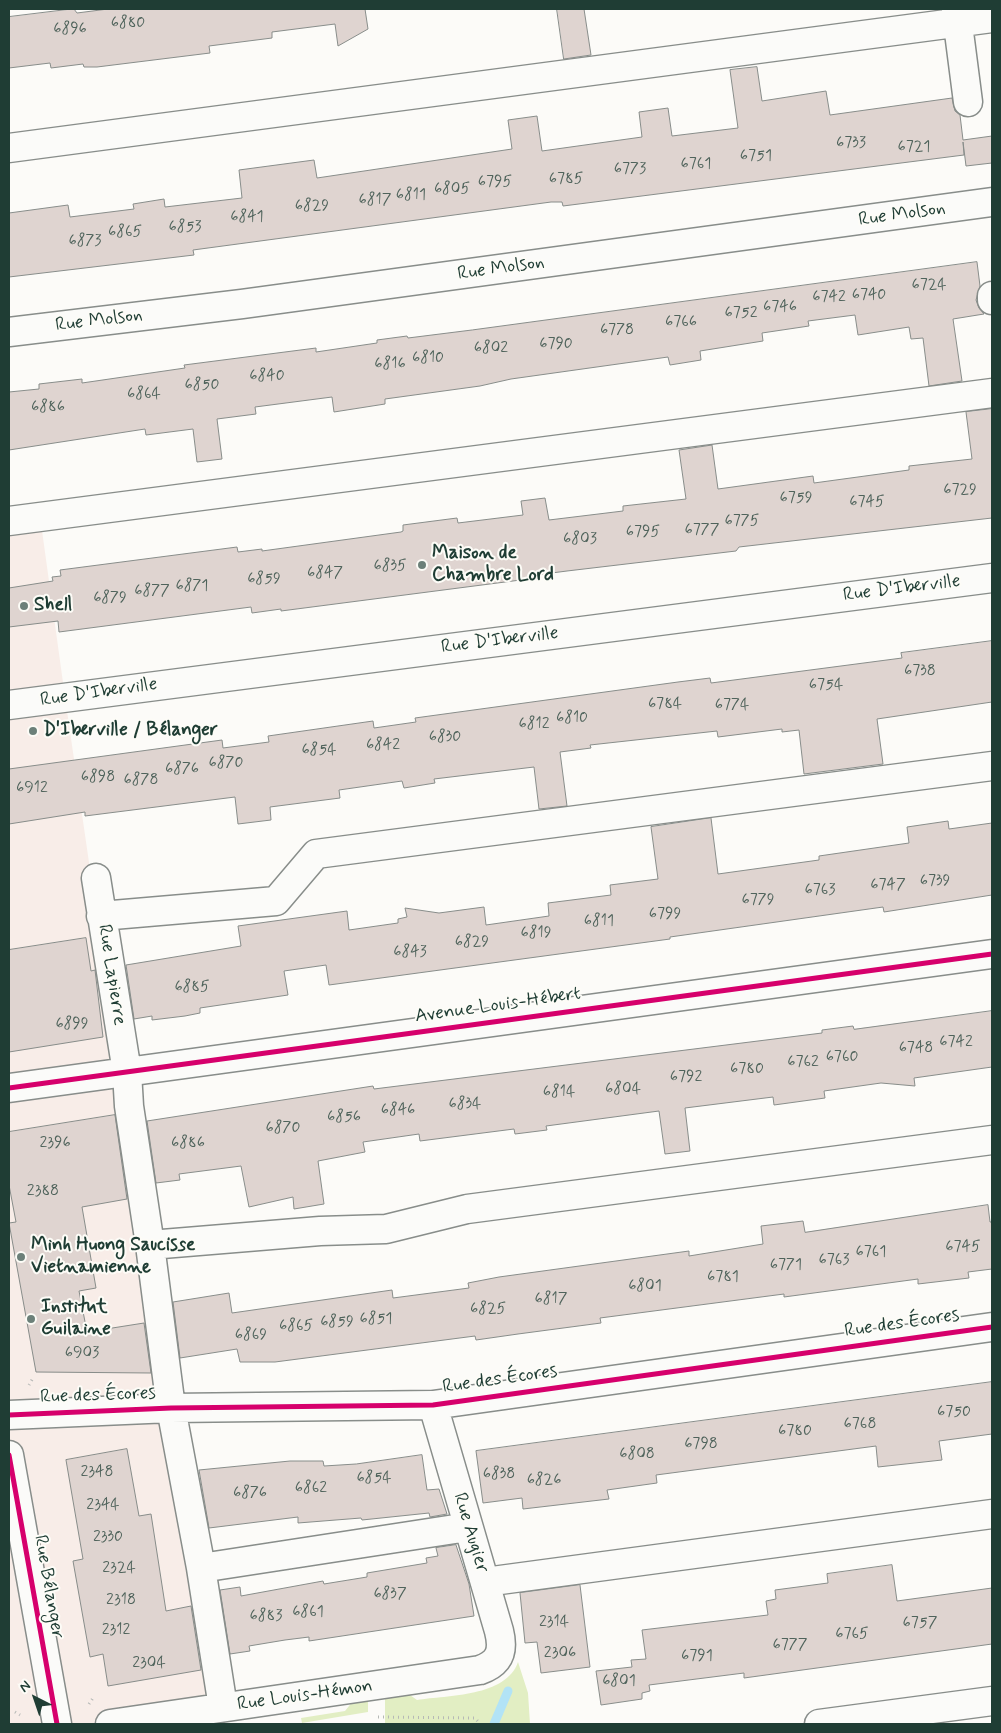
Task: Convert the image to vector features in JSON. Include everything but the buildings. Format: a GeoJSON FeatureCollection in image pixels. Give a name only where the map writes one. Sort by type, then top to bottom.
{"type":"FeatureCollection","features":[{"type":"Feature","properties":{"kind":"street"},"geometry":{"type":"LineString","coordinates":[[957,16],[968,102]]}},
{"type":"Feature","properties":{"kind":"street"},"geometry":{"type":"LineString","coordinates":[[9,148],[957,16],[992,18]]}},
{"type":"Feature","properties":{"kind":"street","name":"Rue Molson"},"geometry":{"type":"LineString","coordinates":[[9,332],[242,304],[992,202]]}},
{"type":"Feature","properties":{"kind":"street"},"geometry":{"type":"LineString","coordinates":[[9,520],[992,393]]}},
{"type":"Feature","properties":{"kind":"street","name":"Rue D'Iberville"},"geometry":{"type":"LineString","coordinates":[[9,705],[992,578]]}},
{"type":"Feature","properties":{"kind":"street"},"geometry":{"type":"LineString","coordinates":[[101,916],[276,901],[316,854],[992,766]]}},
{"type":"Feature","properties":{"kind":"street","name":"Rue Lapierre"},"geometry":{"type":"LineString","coordinates":[[96,878],[127,1072],[128,1106],[150,1245],[171,1408],[201,1568],[207,1714]]}},
{"type":"Feature","properties":{"kind":"street","name":"Avenue Louis-Hébert"},"geometry":{"type":"LineString","coordinates":[[9,1088],[992,954]]}},
{"type":"Feature","properties":{"kind":"street"},"geometry":{"type":"LineString","coordinates":[[150,1245],[320,1231],[386,1229],[467,1209],[992,1140]]}},
{"type":"Feature","properties":{"kind":"street","name":"Rue des Écores"},"geometry":{"type":"LineString","coordinates":[[9,1415],[171,1408],[433,1405],[992,1327]]}},
{"type":"Feature","properties":{"kind":"street","name":"Rue Augier"},"geometry":{"type":"LineString","coordinates":[[433,1405],[502,1642],[498,1660]]}},
{"type":"Feature","properties":{"kind":"street","name":"Rue Bélanger"},"geometry":{"type":"LineString","coordinates":[[9,1455],[57,1724]]}},
{"type":"Feature","properties":{"kind":"street"},"geometry":{"type":"LineString","coordinates":[[485,1582],[992,1514]]}},
{"type":"Feature","properties":{"kind":"street"},"geometry":{"type":"LineString","coordinates":[[201,1568],[468,1527]]}},
{"type":"Feature","properties":{"kind":"street","name":"Rue Louis-Hémon"},"geometry":{"type":"LineString","coordinates":[[110,1724],[207,1714],[480,1670],[498,1660]]}},
{"type":"Feature","properties":{"kind":"street"},"geometry":{"type":"LineString","coordinates":[[819,1724],[992,1701]]}},
{"type":"Feature","properties":{"kind":"path"},"geometry":{"type":"LineString","coordinates":[[29,1385],[33,1378]]}},
{"type":"Feature","properties":{"kind":"path"},"geometry":{"type":"LineString","coordinates":[[14,1712],[20,1715]]}},
{"type":"Feature","properties":{"kind":"path"},"geometry":{"type":"LineString","coordinates":[[378,1717],[475,1718],[480,1724]]}},
{"type":"Feature","properties":{"kind":"shaded area"},"geometry":{"type":"Polygon","coordinates":[[[40,516],[214,1724],[9,1724],[9,521],[40,516]]]}},
{"type":"Feature","properties":{"kind":"green space"},"geometry":{"type":"Polygon","coordinates":[[[518,1662],[528,1693],[530,1724],[385,1724],[385,1695],[407,1693],[417,1700],[475,1692],[502,1682],[518,1662]]]}},
{"type":"Feature","properties":{"kind":"green space"},"geometry":{"type":"Polygon","coordinates":[[[368,1698],[368,1712],[302,1723],[301,1718],[345,1711],[353,1701],[368,1698]]]}},
{"type":"Feature","properties":{"kind":"waterway"},"geometry":{"type":"LineString","coordinates":[[494,1724],[508,1691]]}},
{"type":"Feature","properties":{"kind":"cycle path"},"geometry":{"type":"LineString","coordinates":[[9,1088],[992,954]]}},
{"type":"Feature","properties":{"kind":"cycle path"},"geometry":{"type":"LineString","coordinates":[[9,1415],[171,1408],[433,1405],[992,1327]]}},
{"type":"Feature","properties":{"kind":"cycle path"},"geometry":{"type":"LineString","coordinates":[[9,1455],[57,1724]]}},
{"type":"Feature","properties":{"kind":"place","name":"Maison de Chambre Lord"},"geometry":{"type":"Point","coordinates":[422,565]}},
{"type":"Feature","properties":{"kind":"place","name":"Shell"},"geometry":{"type":"Point","coordinates":[24,606]}},
{"type":"Feature","properties":{"kind":"place","name":"D'Iberville / Bélanger"},"geometry":{"type":"Point","coordinates":[33,731]}},
{"type":"Feature","properties":{"kind":"place","name":"Minh Huong Saucisse Vietnamienne"},"geometry":{"type":"Point","coordinates":[21,1257]}},
{"type":"Feature","properties":{"kind":"place","name":"Institut Guilaine"},"geometry":{"type":"Point","coordinates":[31,1319]}}]}
